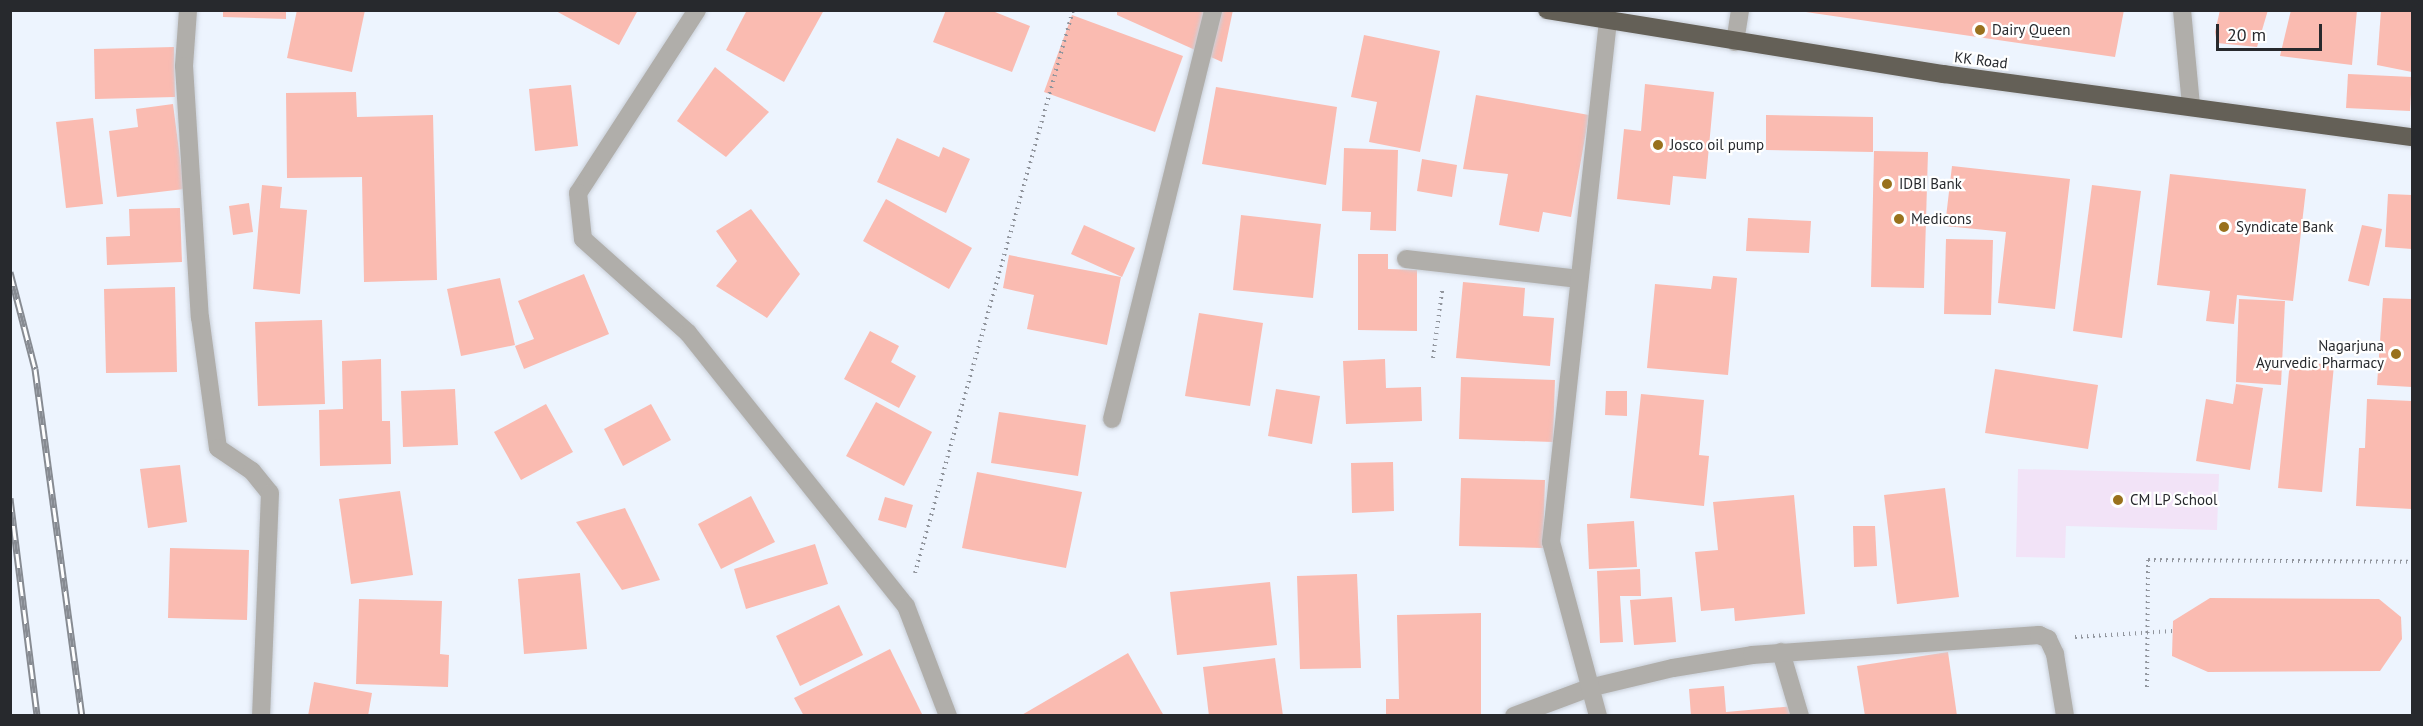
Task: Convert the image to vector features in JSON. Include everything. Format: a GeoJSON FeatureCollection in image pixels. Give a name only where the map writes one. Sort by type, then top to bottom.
{"type":"FeatureCollection","features":[{"type":"Feature","properties":{"kind":"highway","name":"KK Road"},"geometry":{"type":"LineString","coordinates":[[1547,10],[1735,42],[2412,137]]}},
{"type":"Feature","properties":{"kind":"street"},"geometry":{"type":"LineString","coordinates":[[188,10],[184,66],[200,317],[218,448],[252,471],[270,493],[261,716]]}},
{"type":"Feature","properties":{"kind":"street"},"geometry":{"type":"LineString","coordinates":[[697,10],[578,193],[583,239],[688,333],[906,606],[948,716]]}},
{"type":"Feature","properties":{"kind":"street"},"geometry":{"type":"LineString","coordinates":[[1112,419],[1213,10]]}},
{"type":"Feature","properties":{"kind":"street"},"geometry":{"type":"LineString","coordinates":[[1735,42],[1740,10]]}},
{"type":"Feature","properties":{"kind":"street"},"geometry":{"type":"LineString","coordinates":[[2182,10],[2191,105]]}},
{"type":"Feature","properties":{"kind":"street"},"geometry":{"type":"LineString","coordinates":[[1598,716],[1551,542],[1608,21]]}},
{"type":"Feature","properties":{"kind":"street"},"geometry":{"type":"LineString","coordinates":[[1406,259],[1580,279]]}},
{"type":"Feature","properties":{"kind":"street"},"geometry":{"type":"LineString","coordinates":[[1514,716],[1589,688],[1673,668],[1781,652],[2021,636],[2048,639],[2055,654],[2065,716]]}},
{"type":"Feature","properties":{"kind":"street"},"geometry":{"type":"LineString","coordinates":[[1781,652],[1800,716]]}},
{"type":"Feature","properties":{"kind":"path"},"geometry":{"type":"LineString","coordinates":[[906,606],[1074,10]]}},
{"type":"Feature","properties":{"kind":"path"},"geometry":{"type":"LineString","coordinates":[[1433,358],[1446,264]]}},
{"type":"Feature","properties":{"kind":"path"},"geometry":{"type":"LineString","coordinates":[[2147,687],[2148,560],[2412,562]]}},
{"type":"Feature","properties":{"kind":"path"},"geometry":{"type":"LineString","coordinates":[[2048,639],[2173,631]]}},
{"type":"Feature","properties":{"kind":"shaded area","name":"CM LP School"},"geometry":{"type":"Polygon","coordinates":[[[2018,469],[2219,474],[2217,530],[2066,526],[2065,558],[2016,557],[2018,469]]]}},
{"type":"Feature","properties":{"kind":"building"},"geometry":{"type":"Polygon","coordinates":[[[223,10],[286,10],[286,19],[223,17],[223,10]]]}},
{"type":"Feature","properties":{"kind":"building"},"geometry":{"type":"Polygon","coordinates":[[[297,10],[365,10],[352,72],[287,58],[297,10]]]}},
{"type":"Feature","properties":{"kind":"building"},"geometry":{"type":"Polygon","coordinates":[[[554,10],[638,10],[619,45],[554,10]]]}},
{"type":"Feature","properties":{"kind":"building"},"geometry":{"type":"Polygon","coordinates":[[[747,10],[824,10],[784,82],[726,50],[747,10]]]}},
{"type":"Feature","properties":{"kind":"building"},"geometry":{"type":"Polygon","coordinates":[[[946,10],[990,10],[1030,26],[1012,72],[933,42],[946,10]]]}},
{"type":"Feature","properties":{"kind":"building"},"geometry":{"type":"Polygon","coordinates":[[[1117,10],[1233,10],[1222,62],[1117,15],[1117,10]]]}},
{"type":"Feature","properties":{"kind":"building"},"geometry":{"type":"Polygon","coordinates":[[[1792,10],[2124,10],[2115,57],[1792,10]]]}},
{"type":"Feature","properties":{"kind":"building"},"geometry":{"type":"Polygon","coordinates":[[[2220,10],[2268,10],[2257,47],[2217,43],[2215,32],[2220,10]]]}},
{"type":"Feature","properties":{"kind":"building"},"geometry":{"type":"Polygon","coordinates":[[[2291,10],[2357,10],[2352,65],[2280,56],[2291,10]]]}},
{"type":"Feature","properties":{"kind":"building"},"geometry":{"type":"Polygon","coordinates":[[[2381,10],[2412,10],[2412,72],[2377,65],[2381,10]]]}},
{"type":"Feature","properties":{"kind":"building"},"geometry":{"type":"Polygon","coordinates":[[[1072,15],[1183,56],[1155,132],[1044,92],[1072,15]]]}},
{"type":"Feature","properties":{"kind":"building"},"geometry":{"type":"Polygon","coordinates":[[[1364,35],[1440,51],[1420,152],[1369,142],[1377,102],[1351,97],[1364,35]]]}},
{"type":"Feature","properties":{"kind":"building"},"geometry":{"type":"Polygon","coordinates":[[[174,47],[175,97],[95,99],[94,49],[174,47]]]}},
{"type":"Feature","properties":{"kind":"building"},"geometry":{"type":"Polygon","coordinates":[[[715,67],[769,112],[726,157],[677,121],[715,67]]]}},
{"type":"Feature","properties":{"kind":"building"},"geometry":{"type":"Polygon","coordinates":[[[2348,74],[2412,77],[2410,111],[2346,108],[2348,74]]]}},
{"type":"Feature","properties":{"kind":"building"},"geometry":{"type":"Polygon","coordinates":[[[1645,84],[1714,92],[1706,179],[1673,176],[1670,205],[1617,199],[1624,129],[1641,131],[1645,84]]]}},
{"type":"Feature","properties":{"kind":"building"},"geometry":{"type":"Polygon","coordinates":[[[571,85],[578,146],[535,151],[529,89],[571,85]]]}},
{"type":"Feature","properties":{"kind":"building"},"geometry":{"type":"Polygon","coordinates":[[[1216,87],[1337,107],[1326,185],[1202,164],[1216,87]]]}},
{"type":"Feature","properties":{"kind":"building"},"geometry":{"type":"Polygon","coordinates":[[[356,92],[357,117],[433,115],[437,280],[364,282],[362,177],[287,178],[286,93],[356,92]]]}},
{"type":"Feature","properties":{"kind":"building"},"geometry":{"type":"Polygon","coordinates":[[[1476,95],[1589,115],[1571,217],[1543,212],[1539,232],[1499,225],[1508,174],[1463,169],[1476,95]]]}},
{"type":"Feature","properties":{"kind":"building"},"geometry":{"type":"Polygon","coordinates":[[[173,104],[184,189],[117,197],[109,131],[138,127],[136,109],[173,104]]]}},
{"type":"Feature","properties":{"kind":"building"},"geometry":{"type":"Polygon","coordinates":[[[1766,115],[1873,117],[1873,152],[1766,150],[1766,115]]]}},
{"type":"Feature","properties":{"kind":"building"},"geometry":{"type":"Polygon","coordinates":[[[93,118],[103,204],[66,208],[56,122],[93,118]]]}},
{"type":"Feature","properties":{"kind":"building"},"geometry":{"type":"Polygon","coordinates":[[[897,138],[939,157],[943,147],[970,159],[946,213],[877,182],[897,138]]]}},
{"type":"Feature","properties":{"kind":"building"},"geometry":{"type":"Polygon","coordinates":[[[1344,148],[1398,150],[1396,231],[1370,230],[1371,212],[1342,211],[1344,148]]]}},
{"type":"Feature","properties":{"kind":"building","name":"Medicons"},"geometry":{"type":"Polygon","coordinates":[[[1874,151],[1928,152],[1924,288],[1871,287],[1874,151]]]}},
{"type":"Feature","properties":{"kind":"building"},"geometry":{"type":"Polygon","coordinates":[[[1422,159],[1457,165],[1452,197],[1417,191],[1422,159]]]}},
{"type":"Feature","properties":{"kind":"building"},"geometry":{"type":"Polygon","coordinates":[[[1952,166],[2070,179],[2055,309],[1998,303],[2006,232],[1945,226],[1952,166]]]}},
{"type":"Feature","properties":{"kind":"building"},"geometry":{"type":"Polygon","coordinates":[[[2170,174],[2306,189],[2293,301],[2237,295],[2234,324],[2206,321],[2210,291],[2157,285],[2170,174]]]}},
{"type":"Feature","properties":{"kind":"building"},"geometry":{"type":"Polygon","coordinates":[[[262,185],[282,187],[280,208],[307,210],[300,294],[253,289],[262,185]]]}},
{"type":"Feature","properties":{"kind":"building"},"geometry":{"type":"Polygon","coordinates":[[[2092,185],[2141,191],[2122,338],[2073,331],[2092,185]]]}},
{"type":"Feature","properties":{"kind":"building"},"geometry":{"type":"Polygon","coordinates":[[[2388,194],[2412,195],[2412,249],[2385,247],[2388,194]]]}},
{"type":"Feature","properties":{"kind":"building"},"geometry":{"type":"Polygon","coordinates":[[[886,199],[972,248],[949,289],[863,241],[886,199]]]}},
{"type":"Feature","properties":{"kind":"building"},"geometry":{"type":"Polygon","coordinates":[[[249,203],[253,232],[233,235],[229,206],[249,203]]]}},
{"type":"Feature","properties":{"kind":"building"},"geometry":{"type":"Polygon","coordinates":[[[180,208],[182,262],[107,265],[106,237],[130,236],[129,209],[180,208]]]}},
{"type":"Feature","properties":{"kind":"building"},"geometry":{"type":"Polygon","coordinates":[[[751,209],[800,274],[767,318],[716,286],[737,261],[716,231],[751,209]]]}},
{"type":"Feature","properties":{"kind":"building"},"geometry":{"type":"Polygon","coordinates":[[[1241,215],[1321,224],[1313,298],[1233,290],[1241,215]]]}},
{"type":"Feature","properties":{"kind":"building"},"geometry":{"type":"Polygon","coordinates":[[[1748,218],[1811,221],[1809,253],[1746,251],[1748,218]]]}},
{"type":"Feature","properties":{"kind":"building"},"geometry":{"type":"Polygon","coordinates":[[[1084,225],[1135,248],[1122,277],[1071,254],[1084,225]]]}},
{"type":"Feature","properties":{"kind":"building"},"geometry":{"type":"Polygon","coordinates":[[[2362,225],[2382,229],[2369,286],[2348,281],[2362,225]]]}},
{"type":"Feature","properties":{"kind":"building"},"geometry":{"type":"Polygon","coordinates":[[[1946,239],[1993,240],[1991,315],[1944,314],[1946,239]]]}},
{"type":"Feature","properties":{"kind":"building"},"geometry":{"type":"Polygon","coordinates":[[[1358,254],[1388,254],[1388,269],[1417,270],[1417,331],[1358,330],[1358,254]]]}},
{"type":"Feature","properties":{"kind":"building"},"geometry":{"type":"Polygon","coordinates":[[[1009,255],[1121,277],[1107,345],[1027,329],[1034,295],[1003,288],[1009,255]]]}},
{"type":"Feature","properties":{"kind":"building"},"geometry":{"type":"Polygon","coordinates":[[[584,274],[609,334],[524,369],[515,346],[534,339],[518,301],[584,274]]]}},
{"type":"Feature","properties":{"kind":"building"},"geometry":{"type":"Polygon","coordinates":[[[1713,276],[1737,278],[1728,375],[1647,368],[1655,284],[1711,289],[1713,276]]]}},
{"type":"Feature","properties":{"kind":"building"},"geometry":{"type":"Polygon","coordinates":[[[500,278],[515,345],[461,356],[447,289],[500,278]]]}},
{"type":"Feature","properties":{"kind":"building"},"geometry":{"type":"Polygon","coordinates":[[[1463,282],[1525,288],[1523,316],[1554,318],[1550,366],[1456,358],[1463,282]]]}},
{"type":"Feature","properties":{"kind":"building"},"geometry":{"type":"Polygon","coordinates":[[[175,287],[177,372],[106,373],[104,289],[175,287]]]}},
{"type":"Feature","properties":{"kind":"building","name":"Nagarjuna Ayurvedic Pharmacy"},"geometry":{"type":"Polygon","coordinates":[[[2383,298],[2412,299],[2412,387],[2377,385],[2383,298]]]}},
{"type":"Feature","properties":{"kind":"building"},"geometry":{"type":"Polygon","coordinates":[[[2239,299],[2285,301],[2281,385],[2236,382],[2239,299]]]}},
{"type":"Feature","properties":{"kind":"building"},"geometry":{"type":"Polygon","coordinates":[[[1199,313],[1263,323],[1250,406],[1185,396],[1199,313]]]}},
{"type":"Feature","properties":{"kind":"building"},"geometry":{"type":"Polygon","coordinates":[[[322,320],[325,404],[258,406],[255,322],[322,320]]]}},
{"type":"Feature","properties":{"kind":"building"},"geometry":{"type":"Polygon","coordinates":[[[870,331],[899,346],[891,362],[916,376],[899,408],[844,379],[870,331]]]}},
{"type":"Feature","properties":{"kind":"building"},"geometry":{"type":"Polygon","coordinates":[[[381,359],[382,421],[390,421],[391,464],[320,466],[319,410],[343,409],[342,361],[381,359]]]}},
{"type":"Feature","properties":{"kind":"building"},"geometry":{"type":"Polygon","coordinates":[[[1385,359],[1386,388],[1421,387],[1422,421],[1346,424],[1343,361],[1385,359]]]}},
{"type":"Feature","properties":{"kind":"building"},"geometry":{"type":"Polygon","coordinates":[[[2290,361],[2334,365],[2322,492],[2278,488],[2290,361]]]}},
{"type":"Feature","properties":{"kind":"building"},"geometry":{"type":"Polygon","coordinates":[[[1995,369],[2098,385],[2088,449],[1985,433],[1995,369]]]}},
{"type":"Feature","properties":{"kind":"building"},"geometry":{"type":"Polygon","coordinates":[[[1461,377],[1555,380],[1553,442],[1459,439],[1461,377]]]}},
{"type":"Feature","properties":{"kind":"building"},"geometry":{"type":"Polygon","coordinates":[[[2236,384],[2263,388],[2250,470],[2196,461],[2206,399],[2233,404],[2236,384]]]}},
{"type":"Feature","properties":{"kind":"building"},"geometry":{"type":"Polygon","coordinates":[[[455,389],[458,445],[403,447],[401,391],[455,389]]]}},
{"type":"Feature","properties":{"kind":"building"},"geometry":{"type":"Polygon","coordinates":[[[1276,389],[1320,396],[1312,444],[1268,436],[1276,389]]]}},
{"type":"Feature","properties":{"kind":"building"},"geometry":{"type":"Polygon","coordinates":[[[1606,391],[1627,391],[1627,416],[1605,415],[1606,391]]]}},
{"type":"Feature","properties":{"kind":"building"},"geometry":{"type":"Polygon","coordinates":[[[1641,394],[1704,400],[1699,455],[1709,456],[1704,506],[1630,498],[1641,394]]]}},
{"type":"Feature","properties":{"kind":"building"},"geometry":{"type":"Polygon","coordinates":[[[2367,399],[2412,401],[2412,509],[2356,506],[2359,448],[2365,448],[2367,399]]]}},
{"type":"Feature","properties":{"kind":"building"},"geometry":{"type":"Polygon","coordinates":[[[876,402],[932,432],[904,486],[846,456],[876,402]]]}},
{"type":"Feature","properties":{"kind":"building"},"geometry":{"type":"Polygon","coordinates":[[[546,404],[573,452],[521,480],[494,432],[546,404]]]}},
{"type":"Feature","properties":{"kind":"building"},"geometry":{"type":"Polygon","coordinates":[[[651,404],[671,440],[623,466],[604,429],[651,404]]]}},
{"type":"Feature","properties":{"kind":"building"},"geometry":{"type":"Polygon","coordinates":[[[999,412],[1086,425],[1078,476],[991,463],[999,412]]]}},
{"type":"Feature","properties":{"kind":"building"},"geometry":{"type":"Polygon","coordinates":[[[1393,462],[1394,511],[1352,513],[1351,463],[1393,462]]]}},
{"type":"Feature","properties":{"kind":"building"},"geometry":{"type":"Polygon","coordinates":[[[180,465],[187,522],[148,528],[140,469],[180,465]]]}},
{"type":"Feature","properties":{"kind":"building"},"geometry":{"type":"Polygon","coordinates":[[[977,472],[1082,492],[1066,568],[962,548],[977,472]]]}},
{"type":"Feature","properties":{"kind":"building"},"geometry":{"type":"Polygon","coordinates":[[[1461,478],[1545,480],[1543,548],[1459,546],[1461,478]]]}},
{"type":"Feature","properties":{"kind":"building"},"geometry":{"type":"Polygon","coordinates":[[[1945,488],[1959,597],[1897,604],[1884,495],[1945,488]]]}},
{"type":"Feature","properties":{"kind":"building"},"geometry":{"type":"Polygon","coordinates":[[[400,491],[413,575],[351,584],[339,499],[400,491]]]}},
{"type":"Feature","properties":{"kind":"building"},"geometry":{"type":"Polygon","coordinates":[[[1794,495],[1805,614],[1735,621],[1734,608],[1701,611],[1695,552],[1718,550],[1713,502],[1794,495]]]}},
{"type":"Feature","properties":{"kind":"building"},"geometry":{"type":"Polygon","coordinates":[[[751,496],[775,542],[721,569],[698,524],[751,496]]]}},
{"type":"Feature","properties":{"kind":"building"},"geometry":{"type":"Polygon","coordinates":[[[885,497],[913,505],[906,528],[878,520],[885,497]]]}},
{"type":"Feature","properties":{"kind":"building"},"geometry":{"type":"Polygon","coordinates":[[[625,508],[660,580],[622,590],[576,522],[625,508]]]}},
{"type":"Feature","properties":{"kind":"building"},"geometry":{"type":"Polygon","coordinates":[[[1634,521],[1637,567],[1589,569],[1587,524],[1634,521]]]}},
{"type":"Feature","properties":{"kind":"building"},"geometry":{"type":"Polygon","coordinates":[[[1853,526],[1875,526],[1877,566],[1854,567],[1853,526]]]}},
{"type":"Feature","properties":{"kind":"building"},"geometry":{"type":"Polygon","coordinates":[[[815,544],[828,584],[746,609],[734,569],[815,544]]]}},
{"type":"Feature","properties":{"kind":"building"},"geometry":{"type":"Polygon","coordinates":[[[170,548],[249,550],[247,620],[168,618],[170,548]]]}},
{"type":"Feature","properties":{"kind":"building"},"geometry":{"type":"Polygon","coordinates":[[[1640,569],[1641,596],[1620,596],[1623,642],[1600,643],[1597,571],[1640,569]]]}},
{"type":"Feature","properties":{"kind":"building"},"geometry":{"type":"Polygon","coordinates":[[[580,573],[587,649],[524,654],[518,579],[580,573]]]}},
{"type":"Feature","properties":{"kind":"building"},"geometry":{"type":"Polygon","coordinates":[[[1357,574],[1361,668],[1300,669],[1297,576],[1357,574]]]}},
{"type":"Feature","properties":{"kind":"building"},"geometry":{"type":"Polygon","coordinates":[[[1270,582],[1277,645],[1177,655],[1170,592],[1270,582]]]}},
{"type":"Feature","properties":{"kind":"building"},"geometry":{"type":"Polygon","coordinates":[[[1672,597],[1676,642],[1634,645],[1630,600],[1672,597]]]}},
{"type":"Feature","properties":{"kind":"building"},"geometry":{"type":"Polygon","coordinates":[[[2210,598],[2379,599],[2401,617],[2402,639],[2380,671],[2208,672],[2172,656],[2173,621],[2210,598]]]}},
{"type":"Feature","properties":{"kind":"building"},"geometry":{"type":"Polygon","coordinates":[[[359,599],[442,601],[440,654],[449,655],[448,687],[356,684],[359,599]]]}},
{"type":"Feature","properties":{"kind":"building"},"geometry":{"type":"Polygon","coordinates":[[[839,605],[863,655],[800,686],[776,636],[839,605]]]}},
{"type":"Feature","properties":{"kind":"building"},"geometry":{"type":"Polygon","coordinates":[[[1481,613],[1481,716],[1386,716],[1386,699],[1399,699],[1397,615],[1481,613]]]}},
{"type":"Feature","properties":{"kind":"building"},"geometry":{"type":"Polygon","coordinates":[[[890,649],[923,716],[804,716],[794,698],[890,649]]]}},
{"type":"Feature","properties":{"kind":"building"},"geometry":{"type":"Polygon","coordinates":[[[1948,652],[1957,716],[1865,716],[1857,666],[1948,652]]]}},
{"type":"Feature","properties":{"kind":"building"},"geometry":{"type":"Polygon","coordinates":[[[1128,653],[1164,716],[1020,716],[1128,653]]]}},
{"type":"Feature","properties":{"kind":"building"},"geometry":{"type":"Polygon","coordinates":[[[1275,658],[1283,716],[1209,716],[1203,667],[1275,658]]]}},
{"type":"Feature","properties":{"kind":"building"},"geometry":{"type":"Polygon","coordinates":[[[314,682],[372,693],[368,716],[308,716],[314,682]]]}},
{"type":"Feature","properties":{"kind":"building"},"geometry":{"type":"Polygon","coordinates":[[[1724,686],[1726,712],[1795,706],[1796,716],[1691,716],[1689,689],[1724,686]]]}},
{"type":"Feature","properties":{"kind":"railway"},"geometry":{"type":"LineString","coordinates":[[10,272],[35,369],[82,716]]}},
{"type":"Feature","properties":{"kind":"railway"},"geometry":{"type":"LineString","coordinates":[[10,498],[37,716]]}},
{"type":"Feature","properties":{"kind":"place","name":"Dairy Queen"},"geometry":{"type":"Point","coordinates":[1980,30]}},
{"type":"Feature","properties":{"kind":"place","name":"Josco oil pump"},"geometry":{"type":"Point","coordinates":[1658,145]}},
{"type":"Feature","properties":{"kind":"place","name":"IDBI Bank"},"geometry":{"type":"Point","coordinates":[1887,184]}},
{"type":"Feature","properties":{"kind":"place","name":"Medicons"},"geometry":{"type":"Point","coordinates":[1899,219]}},
{"type":"Feature","properties":{"kind":"place","name":"Syndicate Bank"},"geometry":{"type":"Point","coordinates":[2224,227]}},
{"type":"Feature","properties":{"kind":"place","name":"Nagarjuna Ayurvedic Pharmacy"},"geometry":{"type":"Point","coordinates":[2396,354]}},
{"type":"Feature","properties":{"kind":"place","name":"CM LP School"},"geometry":{"type":"Point","coordinates":[2118,500]}}]}
